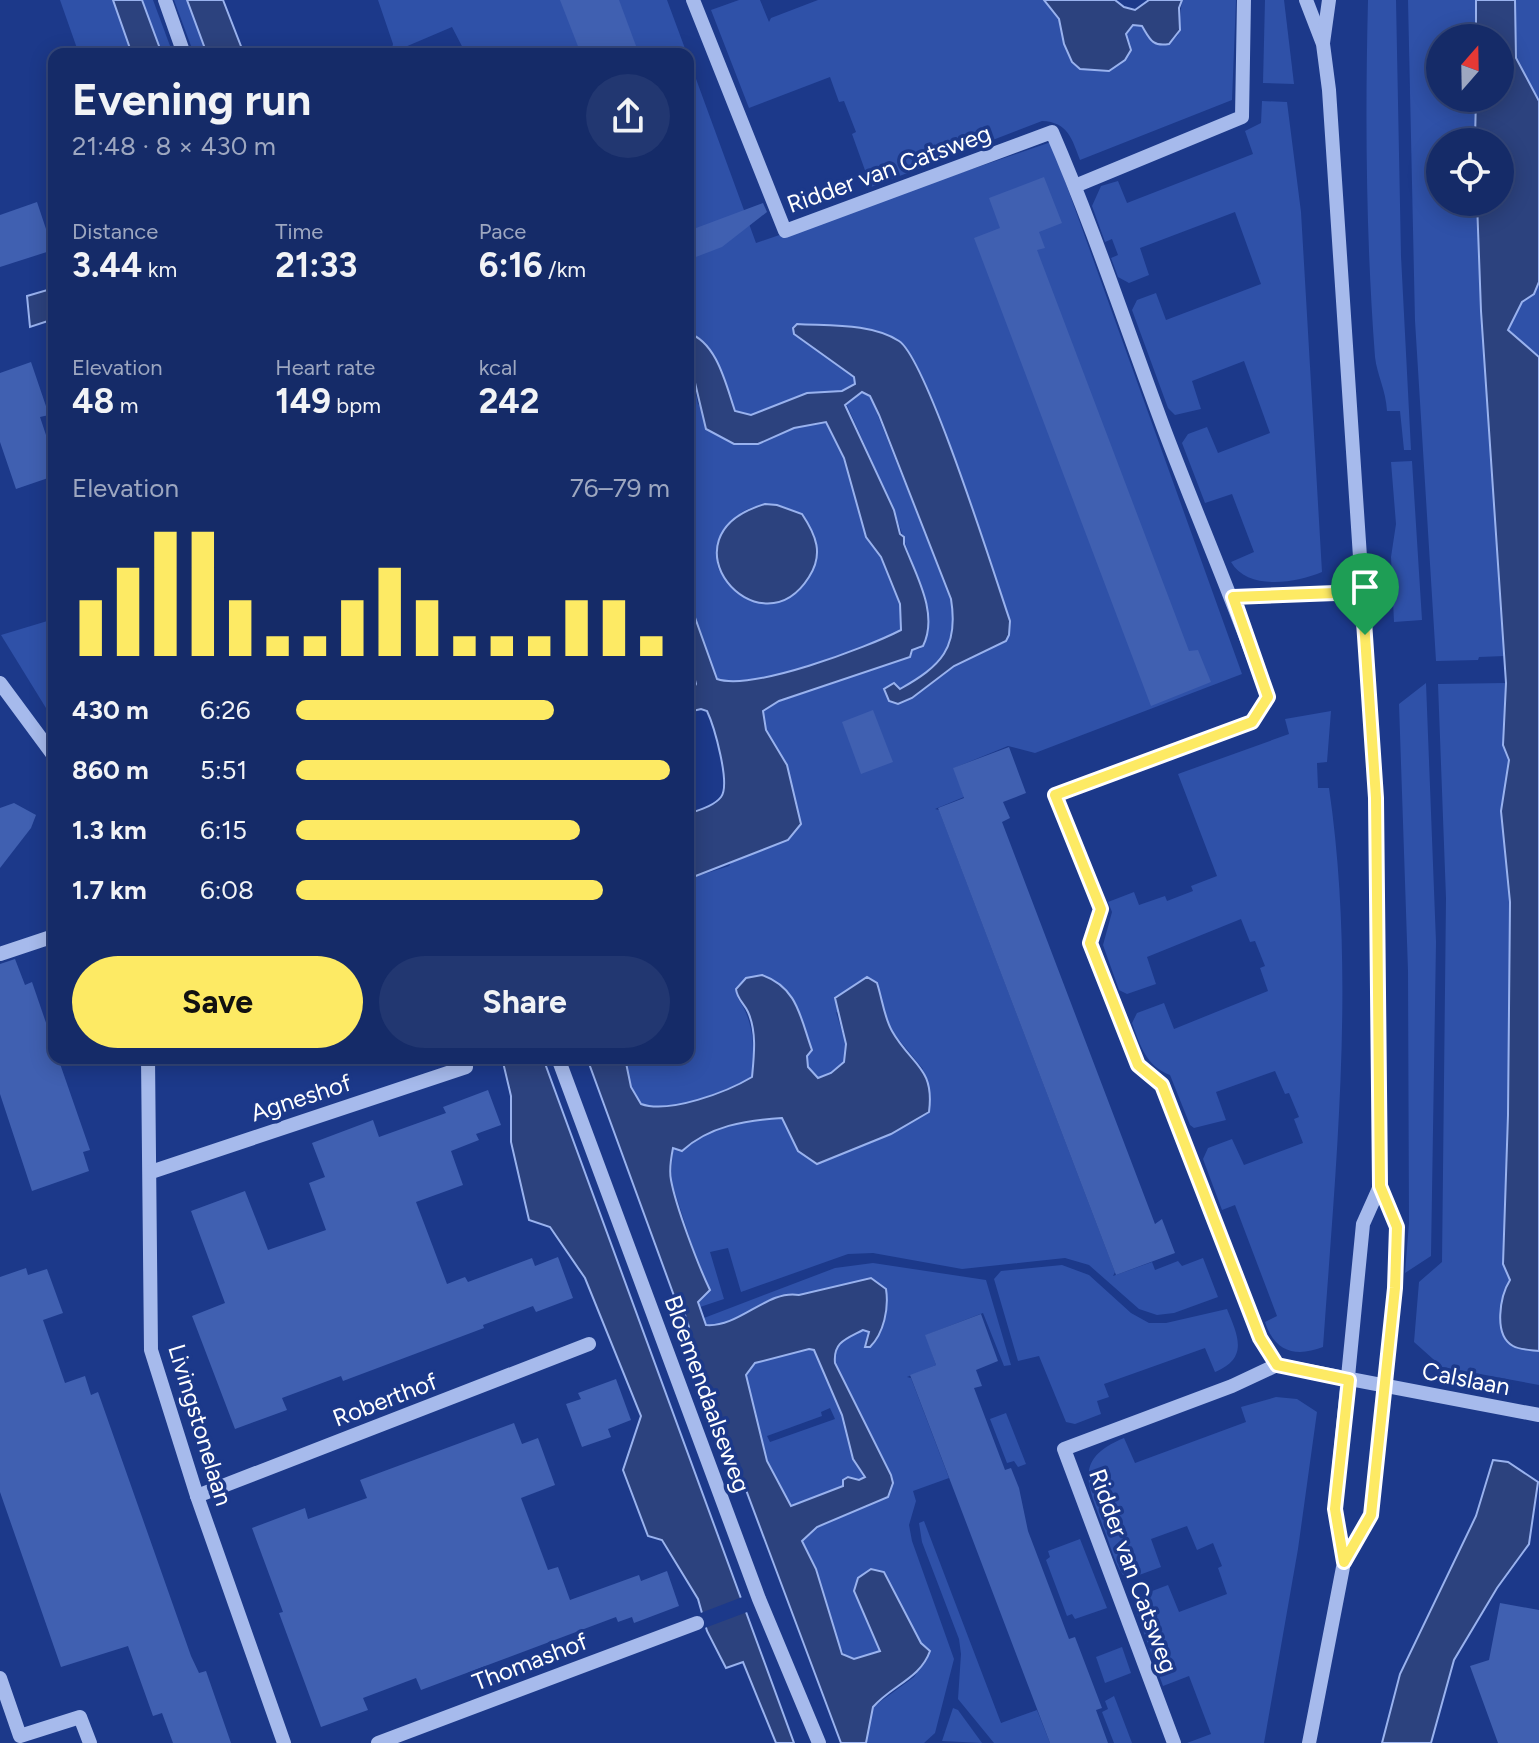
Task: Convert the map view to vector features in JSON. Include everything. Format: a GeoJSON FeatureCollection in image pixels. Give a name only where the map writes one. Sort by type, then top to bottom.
{"type":"FeatureCollection","features":[{"type":"Feature","properties":{"kind":"street"},"geometry":{"type":"LineString","coordinates":[[165,0],[182,48]]}},
{"type":"Feature","properties":{"kind":"street","name":"Ridder van Catsweg"},"geometry":{"type":"LineString","coordinates":[[693,0],[785,231],[1052,132],[1166,433],[1233,597],[1268,697],[1252,722],[1055,795],[1101,909],[1090,943],[1116,1011],[1138,1065],[1162,1085],[1260,1338],[1277,1365],[1232,1386],[1064,1449],[1174,1743]]}},
{"type":"Feature","properties":{"kind":"street"},"geometry":{"type":"LineString","coordinates":[[1075,186],[1242,117],[1244,0]]}},
{"type":"Feature","properties":{"kind":"street"},"geometry":{"type":"LineString","coordinates":[[1306,0],[1323,44],[1329,90],[1376,798],[1380,1186],[1397,1227],[1371,1515],[1344,1562],[1309,1743]]}},
{"type":"Feature","properties":{"kind":"street"},"geometry":{"type":"LineString","coordinates":[[1323,44],[1329,0]]}},
{"type":"Feature","properties":{"kind":"street"},"geometry":{"type":"LineString","coordinates":[[1233,597],[1362,592]]}},
{"type":"Feature","properties":{"kind":"street"},"geometry":{"type":"LineString","coordinates":[[0,683],[48,748]]}},
{"type":"Feature","properties":{"kind":"street"},"geometry":{"type":"LineString","coordinates":[[0,954],[48,938]]}},
{"type":"Feature","properties":{"kind":"street","name":"Livingstonelaan"},"geometry":{"type":"LineString","coordinates":[[148,1064],[151,1350],[197,1496],[284,1743]]}},
{"type":"Feature","properties":{"kind":"street","name":"Bloemendaalseweg"},"geometry":{"type":"LineString","coordinates":[[560,1064],[759,1599],[819,1743]]}},
{"type":"Feature","properties":{"kind":"street","name":"Agneshof"},"geometry":{"type":"LineString","coordinates":[[151,1172],[466,1067]]}},
{"type":"Feature","properties":{"kind":"street"},"geometry":{"type":"LineString","coordinates":[[1344,1562],[1335,1509],[1363,1224],[1380,1186]]}},
{"type":"Feature","properties":{"kind":"street","name":"Roberthof"},"geometry":{"type":"LineString","coordinates":[[197,1496],[589,1344]]}},
{"type":"Feature","properties":{"kind":"street"},"geometry":{"type":"LineString","coordinates":[[1277,1365],[1349,1380]]}},
{"type":"Feature","properties":{"kind":"street","name":"Calslaan"},"geometry":{"type":"LineString","coordinates":[[1349,1380],[1539,1415]]}},
{"type":"Feature","properties":{"kind":"street","name":"Thomashof"},"geometry":{"type":"LineString","coordinates":[[378,1743],[697,1623]]}},
{"type":"Feature","properties":{"kind":"street"},"geometry":{"type":"LineString","coordinates":[[0,1678],[20,1736],[80,1717],[90,1743]]}},
{"type":"Feature","properties":{"kind":"shaded area"},"geometry":{"type":"Polygon","coordinates":[[[60,0],[113,0],[130,48],[77,48],[60,0]]]}},
{"type":"Feature","properties":{"kind":"shaded area"},"geometry":{"type":"Polygon","coordinates":[[[113,0],[142,0],[160,48],[130,48],[113,0]]]}},
{"type":"Feature","properties":{"kind":"shaded area"},"geometry":{"type":"Polygon","coordinates":[[[142,0],[153,0],[171,48],[160,48],[142,0]]]}},
{"type":"Feature","properties":{"kind":"shaded area"},"geometry":{"type":"Polygon","coordinates":[[[174,0],[187,0],[205,48],[192,48],[174,0]]]}},
{"type":"Feature","properties":{"kind":"shaded area"},"geometry":{"type":"Polygon","coordinates":[[[187,0],[223,0],[242,48],[205,48],[187,0]]]}},
{"type":"Feature","properties":{"kind":"shaded area"},"geometry":{"type":"Polygon","coordinates":[[[378,0],[667,0],[685,48],[463,48],[452,27],[403,48],[392,48],[378,0]]]}},
{"type":"Feature","properties":{"kind":"shaded area"},"geometry":{"type":"Polygon","coordinates":[[[739,0],[760,0],[769,22],[771,18],[818,0],[1044,0],[1059,19],[1064,44],[1109,71],[1129,56],[1131,46],[1126,34],[1133,25],[1142,26],[1154,44],[1169,44],[1178,35],[1182,0],[1236,0],[1232,100],[1080,160],[1068,133],[1058,125],[1042,121],[871,187],[852,134],[856,132],[844,101],[839,102],[830,77],[749,108],[711,10],[739,0]]]}},
{"type":"Feature","properties":{"kind":"shaded area"},"geometry":{"type":"Polygon","coordinates":[[[1044,0],[1115,0],[1135,10],[1149,0],[1182,0],[1179,8],[1180,30],[1169,44],[1159,44],[1152,41],[1142,26],[1133,25],[1126,34],[1131,50],[1125,60],[1109,71],[1080,69],[1072,62],[1064,44],[1059,19],[1044,0]]]}},
{"type":"Feature","properties":{"kind":"shaded area"},"geometry":{"type":"Polygon","coordinates":[[[1265,0],[1284,0],[1294,84],[1263,83],[1265,0]]]}},
{"type":"Feature","properties":{"kind":"shaded area"},"geometry":{"type":"Polygon","coordinates":[[[1368,0],[1396,0],[1401,256],[1411,450],[1404,450],[1400,411],[1387,411],[1375,357],[1367,179],[1368,0]]]}},
{"type":"Feature","properties":{"kind":"shaded area"},"geometry":{"type":"Polygon","coordinates":[[[1408,0],[1476,0],[1476,24],[1426,24],[1426,112],[1476,112],[1475,128],[1426,128],[1426,216],[1478,216],[1481,311],[1505,656],[1436,661],[1415,321],[1408,0]]]}},
{"type":"Feature","properties":{"kind":"shaded area"},"geometry":{"type":"Polygon","coordinates":[[[1476,0],[1515,0],[1516,58],[1539,101],[1539,282],[1534,294],[1522,302],[1508,330],[1539,357],[1539,1351],[1522,1349],[1507,1341],[1500,1315],[1510,1280],[1503,1264],[1510,902],[1501,811],[1509,760],[1503,745],[1506,683],[1478,216],[1514,216],[1514,128],[1475,128],[1476,112],[1514,112],[1514,24],[1476,24],[1476,0]]]}},
{"type":"Feature","properties":{"kind":"shaded area"},"geometry":{"type":"Polygon","coordinates":[[[1515,0],[1539,0],[1539,101],[1516,58],[1515,0]]]}},
{"type":"Feature","properties":{"kind":"shaded area"},"geometry":{"type":"Polygon","coordinates":[[[694,73],[756,243],[1051,142],[1242,674],[1035,753],[1008,746],[954,768],[964,797],[935,809],[939,810],[1115,1272],[1113,1276],[1152,1262],[1155,1270],[1178,1261],[1182,1266],[1203,1258],[1218,1297],[1174,1313],[1157,1315],[1139,1309],[1089,1265],[1065,1258],[962,1269],[873,1253],[848,1254],[741,1292],[728,1248],[710,1252],[724,1299],[700,1307],[698,1302],[710,1289],[700,1270],[671,1180],[673,1148],[682,1151],[704,1136],[729,1126],[782,1118],[798,1151],[923,1069],[891,1030],[836,1012],[846,1044],[844,1062],[831,1073],[818,1078],[808,1068],[807,1056],[737,997],[750,1025],[752,1077],[698,1100],[652,1108],[643,1105],[635,1096],[626,1064],[694,1064],[694,877],[729,866],[787,765],[766,730],[763,711],[779,701],[909,657],[912,650],[920,649],[929,613],[894,510],[846,403],[862,392],[870,396],[951,599],[951,636],[942,656],[890,701],[926,687],[954,666],[1009,635],[1010,627],[933,402],[908,350],[895,338],[876,330],[797,324],[795,334],[854,377],[855,383],[842,391],[807,393],[751,415],[735,411],[713,355],[694,336],[694,73]]]}},
{"type":"Feature","properties":{"kind":"shaded area"},"geometry":{"type":"Polygon","coordinates":[[[1262,101],[1287,102],[1301,212],[1322,572],[1273,582],[1249,577],[1231,562],[1254,552],[1232,494],[1205,503],[1182,443],[1188,434],[1207,427],[1218,453],[1270,433],[1244,361],[1192,381],[1201,409],[1175,415],[1168,408],[1132,310],[1137,300],[1156,293],[1166,320],[1261,284],[1235,212],[1140,248],[1149,275],[1129,283],[1118,277],[1111,258],[1118,255],[1112,239],[1105,242],[1092,206],[1101,186],[1118,181],[1127,203],[1253,154],[1245,131],[1261,123],[1262,101]]]}},
{"type":"Feature","properties":{"kind":"shaded area"},"geometry":{"type":"Polygon","coordinates":[[[1539,282],[1539,357],[1508,330],[1522,302],[1534,294],[1539,282]]]}},
{"type":"Feature","properties":{"kind":"shaded area"},"geometry":{"type":"Polygon","coordinates":[[[48,290],[48,321],[30,327],[27,296],[48,290]]]}},
{"type":"Feature","properties":{"kind":"shaded area"},"geometry":{"type":"Polygon","coordinates":[[[797,324],[850,326],[876,331],[899,341],[911,356],[959,471],[1010,621],[1009,635],[1006,641],[954,666],[912,698],[898,704],[889,701],[884,689],[894,683],[900,689],[926,672],[944,654],[953,616],[951,599],[879,415],[870,396],[862,392],[845,405],[894,510],[900,534],[904,537],[920,581],[928,621],[923,646],[912,650],[910,657],[779,701],[763,711],[766,730],[787,765],[801,824],[788,840],[694,877],[694,812],[721,797],[724,780],[717,741],[707,711],[694,711],[694,615],[717,679],[734,681],[809,666],[901,630],[900,604],[881,557],[866,537],[844,458],[826,422],[794,428],[758,444],[734,444],[706,429],[694,378],[694,336],[713,355],[735,411],[751,415],[807,393],[842,391],[855,384],[854,377],[794,334],[793,328],[797,324]]]}},
{"type":"Feature","properties":{"kind":"shaded area"},"geometry":{"type":"Polygon","coordinates":[[[694,385],[698,404],[758,444],[794,428],[826,422],[844,458],[866,536],[881,557],[900,604],[901,631],[862,647],[782,674],[734,681],[717,679],[694,615],[694,385]],[[765,504],[740,514],[722,539],[718,554],[718,569],[776,602],[800,589],[815,537],[807,523],[790,509],[765,504]]]}},
{"type":"Feature","properties":{"kind":"shaded area"},"geometry":{"type":"Polygon","coordinates":[[[1412,461],[1422,620],[1394,622],[1391,557],[1396,524],[1391,462],[1412,461]]]}},
{"type":"Feature","properties":{"kind":"shaded area"},"geometry":{"type":"Polygon","coordinates":[[[765,504],[802,514],[811,529],[817,552],[809,577],[788,598],[766,603],[744,597],[727,582],[718,562],[719,540],[734,520],[765,504]]]}},
{"type":"Feature","properties":{"kind":"shaded area"},"geometry":{"type":"Polygon","coordinates":[[[48,621],[48,711],[1,635],[48,621]]]}},
{"type":"Feature","properties":{"kind":"shaded area"},"geometry":{"type":"Polygon","coordinates":[[[1426,683],[1436,942],[1431,1256],[1405,1273],[1409,1223],[1408,971],[1399,704],[1426,683]]]}},
{"type":"Feature","properties":{"kind":"shaded area"},"geometry":{"type":"Polygon","coordinates":[[[1506,683],[1503,745],[1509,759],[1501,811],[1510,902],[1503,1264],[1510,1280],[1500,1314],[1507,1340],[1522,1349],[1539,1351],[1539,1385],[1442,1367],[1414,1342],[1419,1282],[1442,1262],[1446,898],[1438,684],[1506,683]]]}},
{"type":"Feature","properties":{"kind":"shaded area"},"geometry":{"type":"Polygon","coordinates":[[[1331,711],[1327,762],[1317,763],[1318,788],[1329,788],[1341,927],[1338,1137],[1323,1347],[1296,1352],[1281,1346],[1269,1332],[1265,1322],[1277,1316],[1235,1205],[1222,1210],[1203,1159],[1208,1148],[1232,1139],[1244,1165],[1303,1143],[1294,1119],[1299,1117],[1289,1093],[1285,1094],[1275,1071],[1216,1092],[1226,1120],[1194,1128],[1190,1125],[1170,1075],[1150,1060],[1141,1047],[1132,1023],[1137,1013],[1164,1003],[1174,1029],[1268,991],[1260,968],[1265,966],[1255,941],[1250,942],[1241,919],[1147,957],[1156,984],[1127,994],[1119,990],[1103,945],[1112,912],[1108,902],[1134,892],[1139,905],[1165,896],[1167,901],[1193,891],[1191,886],[1217,876],[1178,774],[1289,734],[1285,719],[1331,711]]]}},
{"type":"Feature","properties":{"kind":"shaded area"},"geometry":{"type":"Polygon","coordinates":[[[762,975],[783,988],[800,1015],[812,1050],[807,1056],[808,1067],[818,1078],[831,1073],[844,1062],[846,1044],[835,998],[867,977],[877,983],[892,1031],[920,1067],[928,1085],[929,1112],[891,1134],[817,1164],[798,1151],[782,1118],[755,1120],[716,1130],[682,1151],[673,1148],[670,1164],[678,1205],[710,1290],[698,1302],[706,1325],[730,1321],[776,1298],[871,1278],[886,1289],[884,1320],[875,1341],[870,1347],[865,1347],[869,1332],[863,1330],[851,1336],[838,1346],[835,1363],[893,1483],[888,1497],[817,1527],[802,1541],[816,1569],[842,1654],[854,1659],[880,1651],[854,1591],[858,1578],[871,1569],[884,1572],[921,1643],[930,1651],[913,1675],[873,1707],[866,1743],[841,1743],[686,1330],[689,1327],[684,1312],[677,1304],[589,1064],[626,1064],[631,1087],[641,1104],[653,1106],[698,1100],[741,1083],[752,1077],[754,1036],[751,1020],[736,989],[746,978],[762,975]],[[814,1350],[755,1363],[746,1375],[767,1461],[791,1506],[843,1486],[843,1480],[848,1477],[859,1480],[865,1477],[853,1459],[842,1415],[814,1350]]]}},
{"type":"Feature","properties":{"kind":"shaded area"},"geometry":{"type":"Polygon","coordinates":[[[503,1064],[545,1064],[794,1743],[776,1743],[743,1662],[726,1668],[707,1631],[698,1599],[662,1540],[648,1536],[623,1470],[641,1416],[585,1278],[550,1227],[529,1220],[511,1142],[511,1096],[503,1064]]]}},
{"type":"Feature","properties":{"kind":"shaded area"},"geometry":{"type":"Polygon","coordinates":[[[873,1263],[986,1280],[1011,1365],[1004,1366],[983,1313],[926,1335],[936,1365],[907,1377],[911,1378],[949,1478],[913,1491],[916,1501],[909,1525],[954,1659],[935,1733],[924,1743],[866,1743],[873,1707],[914,1677],[925,1660],[921,1643],[884,1572],[880,1651],[859,1659],[846,1657],[837,1641],[816,1569],[802,1541],[817,1527],[862,1508],[891,1475],[835,1363],[836,1350],[842,1342],[863,1330],[869,1332],[868,1337],[875,1342],[883,1326],[825,1302],[793,1294],[771,1299],[718,1324],[706,1325],[704,1318],[835,1268],[873,1263]]]}},
{"type":"Feature","properties":{"kind":"shaded area"},"geometry":{"type":"Polygon","coordinates":[[[1062,1265],[1089,1275],[1131,1313],[1149,1323],[1166,1323],[1227,1309],[1235,1328],[1237,1353],[1233,1360],[1215,1372],[1205,1348],[1104,1384],[1109,1397],[1097,1401],[1101,1414],[1075,1424],[1066,1422],[1039,1356],[1018,1361],[994,1279],[1001,1271],[1062,1265]]]}},
{"type":"Feature","properties":{"kind":"shaded area"},"geometry":{"type":"Polygon","coordinates":[[[814,1350],[842,1415],[853,1459],[866,1477],[791,1506],[767,1461],[746,1375],[755,1363],[814,1350]],[[830,1408],[821,1412],[822,1416],[767,1436],[770,1442],[835,1419],[830,1408]]]}},
{"type":"Feature","properties":{"kind":"shaded area"},"geometry":{"type":"Polygon","coordinates":[[[1276,1397],[1297,1399],[1317,1412],[1298,1549],[1264,1743],[1187,1743],[1211,1734],[1189,1676],[1163,1686],[1134,1605],[1139,1596],[1168,1585],[1179,1612],[1227,1594],[1218,1568],[1222,1566],[1213,1543],[1197,1550],[1187,1526],[1151,1539],[1161,1567],[1131,1578],[1123,1575],[1093,1500],[1088,1475],[1097,1455],[1124,1438],[1135,1463],[1246,1422],[1241,1407],[1276,1397]]]}},
{"type":"Feature","properties":{"kind":"shaded area"},"geometry":{"type":"Polygon","coordinates":[[[1006,1413],[1026,1464],[1018,1467],[1014,1461],[1007,1463],[990,1419],[1006,1413]]]}},
{"type":"Feature","properties":{"kind":"shaded area"},"geometry":{"type":"Polygon","coordinates":[[[1493,1460],[1508,1462],[1538,1482],[1529,1544],[1497,1588],[1454,1660],[1431,1743],[1382,1743],[1400,1674],[1476,1516],[1493,1460]]]}},
{"type":"Feature","properties":{"kind":"shaded area"},"geometry":{"type":"Polygon","coordinates":[[[924,1521],[1001,1723],[1037,1710],[1050,1743],[994,1743],[958,1699],[959,1639],[922,1542],[919,1523],[924,1521]]]}},
{"type":"Feature","properties":{"kind":"shaded area"},"geometry":{"type":"Polygon","coordinates":[[[1080,1539],[1107,1608],[1075,1619],[1072,1614],[1067,1616],[1046,1560],[1050,1557],[1048,1551],[1080,1539]]]}},
{"type":"Feature","properties":{"kind":"shaded area"},"geometry":{"type":"Polygon","coordinates":[[[1122,1647],[1131,1673],[1105,1683],[1096,1657],[1122,1647]]]}},
{"type":"Feature","properties":{"kind":"shaded area"},"geometry":{"type":"Polygon","coordinates":[[[1114,1696],[1132,1743],[1114,1743],[1102,1712],[1108,1709],[1105,1701],[1114,1696]]]}},
{"type":"Feature","properties":{"kind":"shaded area"},"geometry":{"type":"Polygon","coordinates":[[[953,1708],[958,1710],[982,1743],[942,1741],[953,1708]]]}},
{"type":"Feature","properties":{"kind":"pier"},"geometry":{"type":"Polygon","coordinates":[[[745,1596],[750,1611],[702,1629],[698,1614],[745,1596]]]}},
{"type":"Feature","properties":{"kind":"building"},"geometry":{"type":"Polygon","coordinates":[[[560,0],[619,0],[637,48],[579,48],[560,0]]]}},
{"type":"Feature","properties":{"kind":"building"},"geometry":{"type":"Polygon","coordinates":[[[1044,177],[1062,223],[1039,232],[1045,248],[1037,250],[1189,651],[1198,650],[1211,682],[1151,706],[974,238],[1000,228],[989,198],[1044,177]]]}},
{"type":"Feature","properties":{"kind":"building"},"geometry":{"type":"Polygon","coordinates":[[[37,202],[48,235],[48,252],[0,267],[0,215],[37,202]]]}},
{"type":"Feature","properties":{"kind":"building"},"geometry":{"type":"Polygon","coordinates":[[[763,203],[767,212],[722,247],[694,258],[694,229],[763,203]]]}},
{"type":"Feature","properties":{"kind":"building"},"geometry":{"type":"Polygon","coordinates":[[[31,362],[48,412],[48,415],[40,417],[48,441],[48,478],[16,489],[0,442],[0,373],[31,362]]]}},
{"type":"Feature","properties":{"kind":"building"},"geometry":{"type":"Polygon","coordinates":[[[873,710],[893,762],[861,774],[842,722],[873,710]]]}},
{"type":"Feature","properties":{"kind":"building"},"geometry":{"type":"Polygon","coordinates":[[[1009,747],[1026,793],[1003,802],[1010,818],[1002,822],[1155,1224],[1162,1219],[1175,1253],[1116,1275],[938,808],[964,798],[953,768],[1009,747]]]}},
{"type":"Feature","properties":{"kind":"building"},"geometry":{"type":"Polygon","coordinates":[[[14,803],[36,815],[31,828],[0,868],[0,808],[14,803]]]}},
{"type":"Feature","properties":{"kind":"building"},"geometry":{"type":"Polygon","coordinates":[[[15,959],[25,985],[32,982],[48,1029],[48,1064],[60,1064],[90,1150],[83,1152],[89,1171],[32,1191],[0,1094],[0,964],[15,959]]]}},
{"type":"Feature","properties":{"kind":"building"},"geometry":{"type":"Polygon","coordinates":[[[488,1090],[501,1125],[476,1134],[479,1140],[451,1151],[463,1185],[416,1202],[447,1284],[465,1277],[468,1282],[532,1258],[535,1266],[558,1257],[573,1298],[536,1312],[533,1306],[483,1325],[484,1328],[343,1381],[341,1376],[282,1398],[287,1410],[235,1429],[192,1316],[225,1303],[191,1211],[245,1191],[268,1250],[326,1230],[309,1183],[325,1177],[312,1143],[373,1120],[379,1137],[446,1113],[443,1107],[488,1090]]]}},
{"type":"Feature","properties":{"kind":"building"},"geometry":{"type":"Polygon","coordinates":[[[26,1268],[28,1275],[47,1269],[63,1313],[43,1320],[65,1383],[85,1376],[91,1395],[98,1392],[191,1656],[199,1673],[206,1671],[231,1743],[173,1743],[162,1713],[153,1716],[128,1646],[61,1667],[0,1492],[0,1277],[26,1268]]]}},
{"type":"Feature","properties":{"kind":"building"},"geometry":{"type":"Polygon","coordinates":[[[981,1314],[998,1361],[976,1370],[982,1386],[974,1388],[1005,1470],[1011,1468],[1019,1488],[1028,1531],[1069,1639],[1075,1637],[1102,1708],[1096,1710],[1108,1743],[1050,1743],[910,1375],[936,1365],[925,1335],[981,1314]]]}},
{"type":"Feature","properties":{"kind":"building"},"geometry":{"type":"Polygon","coordinates":[[[616,1379],[631,1420],[608,1429],[611,1437],[582,1447],[566,1404],[581,1399],[578,1393],[616,1379]]]}},
{"type":"Feature","properties":{"kind":"building"},"geometry":{"type":"Polygon","coordinates":[[[514,1423],[522,1444],[538,1438],[555,1485],[521,1498],[548,1570],[558,1567],[570,1600],[639,1575],[641,1581],[667,1571],[679,1606],[634,1623],[632,1617],[618,1622],[616,1617],[421,1690],[416,1678],[363,1698],[368,1710],[321,1727],[252,1528],[305,1508],[308,1519],[367,1498],[360,1480],[514,1423]]]}},
{"type":"Feature","properties":{"kind":"building"},"geometry":{"type":"Polygon","coordinates":[[[1500,1603],[1539,1610],[1539,1743],[1498,1743],[1470,1666],[1489,1660],[1500,1603]]]}},
{"type":"Feature","properties":{"kind":"route"},"geometry":{"type":"LineString","coordinates":[[1362,592],[1365,635],[1376,798],[1380,1186],[1397,1227],[1395,1288],[1371,1515],[1344,1562],[1335,1509],[1349,1380],[1277,1365],[1260,1338],[1162,1085],[1138,1065],[1090,943],[1101,909],[1055,795],[1252,722],[1268,697],[1233,597],[1362,592]]}}]}
